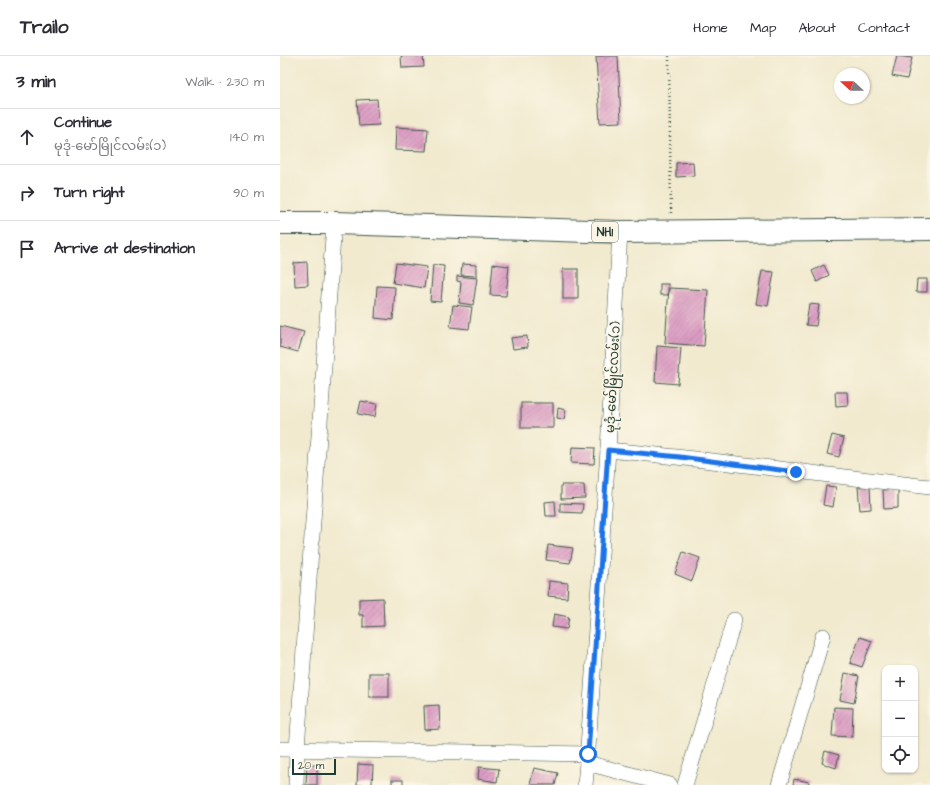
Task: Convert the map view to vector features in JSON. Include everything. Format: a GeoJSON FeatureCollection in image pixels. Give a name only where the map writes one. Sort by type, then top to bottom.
{"type":"FeatureCollection","features":[{"type":"Feature","properties":{"kind":"highway","name":"NH1"},"geometry":{"type":"LineString","coordinates":[[280,223],[334,223],[620,232],[930,229]]}},
{"type":"Feature","properties":{"kind":"street"},"geometry":{"type":"LineString","coordinates":[[296,785],[297,749],[334,223]]}},
{"type":"Feature","properties":{"kind":"street","name":"မုဒုံ-မော်မြိုင်လမ်း(၁)"},"geometry":{"type":"LineString","coordinates":[[585,785],[588,759],[608,450],[620,232]]}},
{"type":"Feature","properties":{"kind":"street"},"geometry":{"type":"LineString","coordinates":[[608,450],[680,457],[930,488]]}},
{"type":"Feature","properties":{"kind":"street"},"geometry":{"type":"LineString","coordinates":[[685,785],[734,620]]}},
{"type":"Feature","properties":{"kind":"street"},"geometry":{"type":"LineString","coordinates":[[779,785],[823,636]]}},
{"type":"Feature","properties":{"kind":"street"},"geometry":{"type":"LineString","coordinates":[[280,749],[588,759],[670,785]]}},
{"type":"Feature","properties":{"kind":"path"},"geometry":{"type":"LineString","coordinates":[[669,56],[671,232]]}},
{"type":"Feature","properties":{"kind":"building"},"geometry":{"type":"Polygon","coordinates":[[[401,56],[423,56],[424,67],[402,68],[401,56]]]}},
{"type":"Feature","properties":{"kind":"building"},"geometry":{"type":"Polygon","coordinates":[[[596,56],[618,56],[621,122],[600,123],[596,56]]]}},
{"type":"Feature","properties":{"kind":"building"},"geometry":{"type":"Polygon","coordinates":[[[897,56],[912,58],[907,79],[892,76],[897,56]]]}},
{"type":"Feature","properties":{"kind":"building"},"geometry":{"type":"Polygon","coordinates":[[[377,99],[379,125],[359,126],[357,100],[377,99]]]}},
{"type":"Feature","properties":{"kind":"building"},"geometry":{"type":"Polygon","coordinates":[[[396,127],[428,129],[426,151],[395,150],[396,127]]]}},
{"type":"Feature","properties":{"kind":"building"},"geometry":{"type":"Polygon","coordinates":[[[693,162],[694,176],[676,177],[676,163],[693,162]]]}},
{"type":"Feature","properties":{"kind":"building"},"geometry":{"type":"Polygon","coordinates":[[[307,262],[308,285],[295,286],[294,263],[307,262]]]}},
{"type":"Feature","properties":{"kind":"building"},"geometry":{"type":"Polygon","coordinates":[[[396,263],[427,267],[424,288],[393,283],[396,263]]]}},
{"type":"Feature","properties":{"kind":"building"},"geometry":{"type":"Polygon","coordinates":[[[462,264],[476,265],[476,276],[461,275],[462,264]]]}},
{"type":"Feature","properties":{"kind":"building"},"geometry":{"type":"Polygon","coordinates":[[[493,264],[509,266],[506,296],[490,295],[493,264]]]}},
{"type":"Feature","properties":{"kind":"building"},"geometry":{"type":"Polygon","coordinates":[[[433,265],[444,266],[441,302],[430,301],[433,265]]]}},
{"type":"Feature","properties":{"kind":"building"},"geometry":{"type":"Polygon","coordinates":[[[824,265],[829,275],[817,282],[812,271],[824,265]]]}},
{"type":"Feature","properties":{"kind":"building"},"geometry":{"type":"Polygon","coordinates":[[[563,269],[578,269],[578,299],[563,299],[563,269]]]}},
{"type":"Feature","properties":{"kind":"building"},"geometry":{"type":"Polygon","coordinates":[[[762,271],[774,272],[768,306],[756,304],[762,271]]]}},
{"type":"Feature","properties":{"kind":"building"},"geometry":{"type":"Polygon","coordinates":[[[457,276],[477,278],[473,305],[459,303],[461,282],[457,281],[457,276]]]}},
{"type":"Feature","properties":{"kind":"building"},"geometry":{"type":"Polygon","coordinates":[[[917,279],[927,279],[927,292],[916,292],[917,279]]]}},
{"type":"Feature","properties":{"kind":"building"},"geometry":{"type":"Polygon","coordinates":[[[660,284],[668,284],[668,295],[660,295],[660,284]]]}},
{"type":"Feature","properties":{"kind":"building"},"geometry":{"type":"Polygon","coordinates":[[[377,286],[395,287],[393,320],[375,318],[377,286]]]}},
{"type":"Feature","properties":{"kind":"building"},"geometry":{"type":"Polygon","coordinates":[[[669,288],[708,290],[704,346],[665,343],[669,288]]]}},
{"type":"Feature","properties":{"kind":"building"},"geometry":{"type":"Polygon","coordinates":[[[809,304],[819,305],[816,326],[806,325],[809,304]]]}},
{"type":"Feature","properties":{"kind":"building"},"geometry":{"type":"Polygon","coordinates":[[[453,305],[472,307],[469,329],[450,327],[453,305]]]}},
{"type":"Feature","properties":{"kind":"building"},"geometry":{"type":"Polygon","coordinates":[[[280,326],[304,332],[298,352],[280,347],[280,326]]]}},
{"type":"Feature","properties":{"kind":"building"},"geometry":{"type":"Polygon","coordinates":[[[527,336],[528,347],[513,349],[511,338],[527,336]]]}},
{"type":"Feature","properties":{"kind":"building"},"geometry":{"type":"Polygon","coordinates":[[[657,346],[681,348],[678,384],[655,382],[657,346]]]}},
{"type":"Feature","properties":{"kind":"building"},"geometry":{"type":"Polygon","coordinates":[[[835,392],[847,392],[848,405],[836,406],[835,392]]]}},
{"type":"Feature","properties":{"kind":"building"},"geometry":{"type":"Polygon","coordinates":[[[361,401],[377,404],[375,417],[358,414],[361,401]]]}},
{"type":"Feature","properties":{"kind":"building"},"geometry":{"type":"Polygon","coordinates":[[[521,403],[553,403],[553,428],[521,428],[521,403]]]}},
{"type":"Feature","properties":{"kind":"building"},"geometry":{"type":"Polygon","coordinates":[[[558,408],[566,410],[564,419],[557,418],[558,408]]]}},
{"type":"Feature","properties":{"kind":"building"},"geometry":{"type":"Polygon","coordinates":[[[832,435],[844,438],[839,457],[827,454],[832,435]]]}},
{"type":"Feature","properties":{"kind":"building"},"geometry":{"type":"Polygon","coordinates":[[[572,447],[595,448],[594,464],[571,463],[572,447]]]}},
{"type":"Feature","properties":{"kind":"building"},"geometry":{"type":"Polygon","coordinates":[[[561,485],[584,485],[585,498],[561,499],[561,485]]]}},
{"type":"Feature","properties":{"kind":"building"},"geometry":{"type":"Polygon","coordinates":[[[826,486],[836,487],[833,507],[823,505],[826,486]]]}},
{"type":"Feature","properties":{"kind":"building"},"geometry":{"type":"Polygon","coordinates":[[[870,486],[871,509],[860,510],[858,487],[870,486]]]}},
{"type":"Feature","properties":{"kind":"building"},"geometry":{"type":"Polygon","coordinates":[[[898,489],[898,508],[884,509],[883,490],[898,489]]]}},
{"type":"Feature","properties":{"kind":"building"},"geometry":{"type":"Polygon","coordinates":[[[555,501],[556,516],[546,516],[545,502],[555,501]]]}},
{"type":"Feature","properties":{"kind":"building"},"geometry":{"type":"Polygon","coordinates":[[[560,503],[583,504],[582,513],[560,512],[560,503]]]}},
{"type":"Feature","properties":{"kind":"building"},"geometry":{"type":"Polygon","coordinates":[[[548,545],[573,548],[570,563],[546,560],[548,545]]]}},
{"type":"Feature","properties":{"kind":"building"},"geometry":{"type":"Polygon","coordinates":[[[683,552],[700,558],[692,581],[675,574],[683,552]]]}},
{"type":"Feature","properties":{"kind":"building"},"geometry":{"type":"Polygon","coordinates":[[[549,581],[568,583],[567,598],[548,596],[549,581]]]}},
{"type":"Feature","properties":{"kind":"building"},"geometry":{"type":"Polygon","coordinates":[[[383,598],[384,626],[363,627],[363,615],[359,615],[359,599],[383,598]]]}},
{"type":"Feature","properties":{"kind":"building"},"geometry":{"type":"Polygon","coordinates":[[[554,614],[569,617],[567,629],[552,627],[554,614]]]}},
{"type":"Feature","properties":{"kind":"building"},"geometry":{"type":"Polygon","coordinates":[[[860,637],[872,641],[862,667],[850,663],[860,637]]]}},
{"type":"Feature","properties":{"kind":"building"},"geometry":{"type":"Polygon","coordinates":[[[369,673],[389,673],[389,697],[369,697],[369,673]]]}},
{"type":"Feature","properties":{"kind":"building"},"geometry":{"type":"Polygon","coordinates":[[[845,673],[859,676],[854,703],[840,700],[845,673]]]}},
{"type":"Feature","properties":{"kind":"building"},"geometry":{"type":"Polygon","coordinates":[[[439,705],[440,729],[425,730],[424,706],[439,705]]]}},
{"type":"Feature","properties":{"kind":"building"},"geometry":{"type":"Polygon","coordinates":[[[834,707],[853,708],[852,737],[832,736],[834,707]]]}},
{"type":"Feature","properties":{"kind":"building"},"geometry":{"type":"Polygon","coordinates":[[[825,751],[839,755],[836,768],[822,763],[825,751]]]}},
{"type":"Feature","properties":{"kind":"building"},"geometry":{"type":"Polygon","coordinates":[[[358,764],[373,765],[372,785],[357,785],[358,764]]]}},
{"type":"Feature","properties":{"kind":"building"},"geometry":{"type":"Polygon","coordinates":[[[307,765],[317,765],[317,785],[306,785],[307,765]]]}},
{"type":"Feature","properties":{"kind":"building"},"geometry":{"type":"Polygon","coordinates":[[[479,767],[499,769],[497,782],[478,779],[479,767]]]}},
{"type":"Feature","properties":{"kind":"building"},"geometry":{"type":"Polygon","coordinates":[[[534,768],[558,773],[555,785],[530,785],[534,768]]]}},
{"type":"Feature","properties":{"kind":"building"},"geometry":{"type":"Polygon","coordinates":[[[794,779],[809,782],[808,785],[793,785],[794,779]]]}},
{"type":"Feature","properties":{"kind":"building"},"geometry":{"type":"Polygon","coordinates":[[[392,780],[403,780],[403,785],[392,785],[392,780]]]}},
{"type":"Feature","properties":{"kind":"route"},"geometry":{"type":"LineString","coordinates":[[588,754],[608,450],[680,457],[796,472]]}}]}
